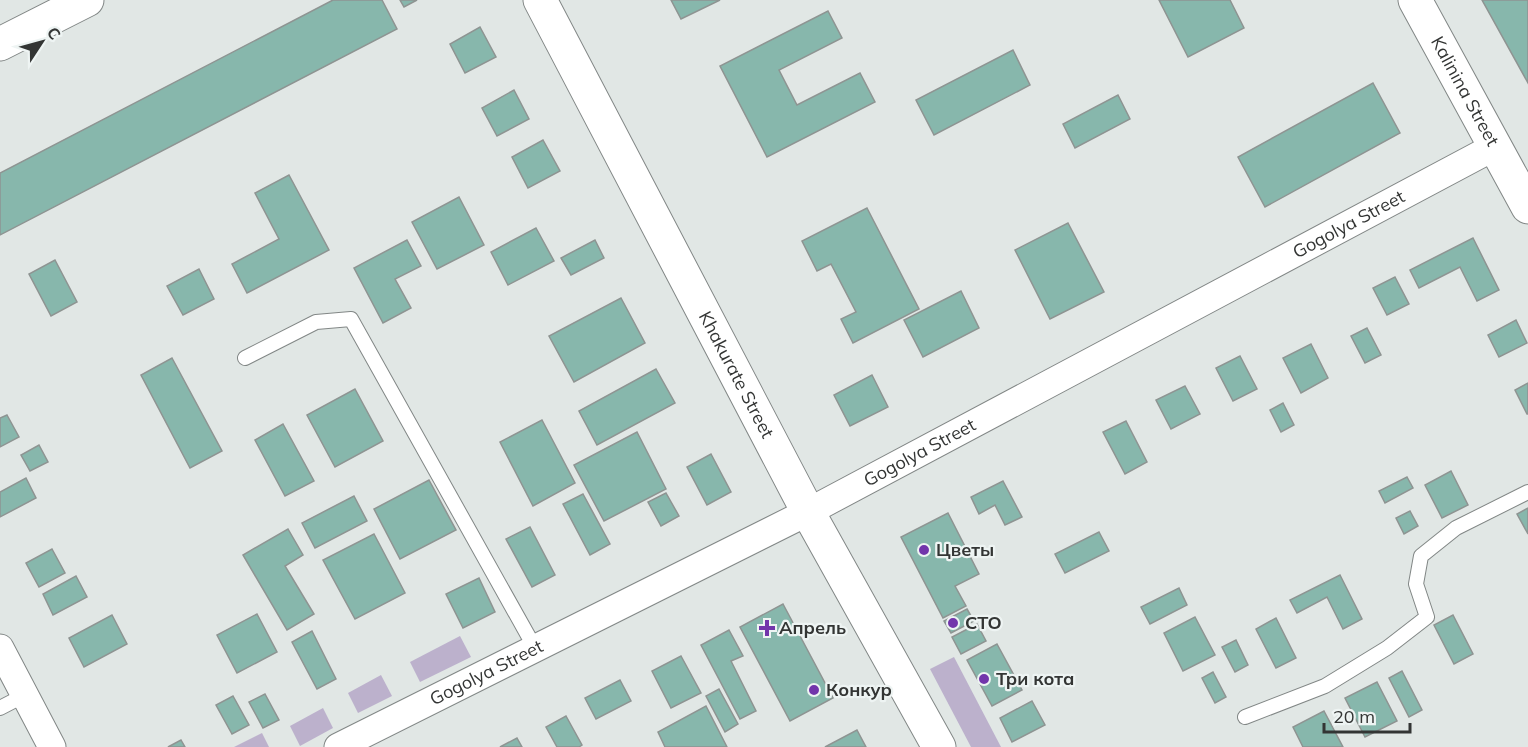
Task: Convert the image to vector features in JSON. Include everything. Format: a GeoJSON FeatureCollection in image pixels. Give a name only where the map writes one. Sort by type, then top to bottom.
{"type":"FeatureCollection","features":[{"type":"Feature","properties":{"kind":"main road"},"geometry":{"type":"LineString","coordinates":[[0,44],[87,0]]}},
{"type":"Feature","properties":{"kind":"main road","name":"Khakurate Street"},"geometry":{"type":"LineString","coordinates":[[540,0],[808,512],[939,747]]}},
{"type":"Feature","properties":{"kind":"main road","name":"Kalinina Street"},"geometry":{"type":"LineString","coordinates":[[1415,0],[1496,146],[1523,187]]}},
{"type":"Feature","properties":{"kind":"street","name":"Gogolya Street"},"geometry":{"type":"LineString","coordinates":[[338,747],[808,512],[1496,146]]}},
{"type":"Feature","properties":{"kind":"street"},"geometry":{"type":"LineString","coordinates":[[0,648],[52,747]]}},
{"type":"Feature","properties":{"kind":"lane"},"geometry":{"type":"LineString","coordinates":[[245,358],[316,322],[351,319],[535,648]]}},
{"type":"Feature","properties":{"kind":"lane"},"geometry":{"type":"LineString","coordinates":[[1245,717],[1325,686],[1387,648],[1427,617],[1416,584],[1421,556],[1456,528],[1528,492]]}},
{"type":"Feature","properties":{"kind":"lane"},"geometry":{"type":"LineString","coordinates":[[0,708],[25,695]]}},
{"type":"Feature","properties":{"kind":"shaded area"},"geometry":{"type":"Polygon","coordinates":[[[460,636],[471,657],[420,682],[410,662],[460,636]]]}},
{"type":"Feature","properties":{"kind":"shaded area"},"geometry":{"type":"Polygon","coordinates":[[[954,657],[1001,747],[971,747],[930,669],[954,657]]]}},
{"type":"Feature","properties":{"kind":"shaded area"},"geometry":{"type":"Polygon","coordinates":[[[381,675],[392,696],[358,713],[348,693],[381,675]]]}},
{"type":"Feature","properties":{"kind":"shaded area"},"geometry":{"type":"Polygon","coordinates":[[[323,708],[333,728],[300,746],[290,726],[323,708]]]}},
{"type":"Feature","properties":{"kind":"shaded area"},"geometry":{"type":"Polygon","coordinates":[[[262,733],[269,747],[234,747],[262,733]]]}},
{"type":"Feature","properties":{"kind":"building"},"geometry":{"type":"Polygon","coordinates":[[[333,0],[382,0],[397,29],[0,235],[0,173],[333,0]]]}},
{"type":"Feature","properties":{"kind":"building"},"geometry":{"type":"Polygon","coordinates":[[[400,0],[417,0],[404,7],[400,0]]]}},
{"type":"Feature","properties":{"kind":"building"},"geometry":{"type":"Polygon","coordinates":[[[671,0],[720,0],[681,19],[671,0]]]}},
{"type":"Feature","properties":{"kind":"building"},"geometry":{"type":"Polygon","coordinates":[[[1159,0],[1230,0],[1244,28],[1188,57],[1159,0]]]}},
{"type":"Feature","properties":{"kind":"building"},"geometry":{"type":"Polygon","coordinates":[[[1482,0],[1528,0],[1528,83],[1482,0]]]}},
{"type":"Feature","properties":{"kind":"building"},"geometry":{"type":"Polygon","coordinates":[[[828,11],[842,38],[779,70],[797,105],[860,73],[875,102],[767,157],[720,66],[828,11]]]}},
{"type":"Feature","properties":{"kind":"building"},"geometry":{"type":"Polygon","coordinates":[[[480,27],[496,57],[465,73],[450,44],[480,27]]]}},
{"type":"Feature","properties":{"kind":"building"},"geometry":{"type":"Polygon","coordinates":[[[1013,50],[1030,85],[934,135],[916,100],[1013,50]]]}},
{"type":"Feature","properties":{"kind":"building"},"geometry":{"type":"Polygon","coordinates":[[[1373,83],[1400,133],[1265,207],[1238,157],[1373,83]]]}},
{"type":"Feature","properties":{"kind":"building"},"geometry":{"type":"Polygon","coordinates":[[[514,90],[529,119],[497,136],[482,108],[514,90]]]}},
{"type":"Feature","properties":{"kind":"building"},"geometry":{"type":"Polygon","coordinates":[[[1118,95],[1130,119],[1075,148],[1063,124],[1118,95]]]}},
{"type":"Feature","properties":{"kind":"building"},"geometry":{"type":"Polygon","coordinates":[[[543,140],[560,171],[528,188],[512,157],[543,140]]]}},
{"type":"Feature","properties":{"kind":"building"},"geometry":{"type":"Polygon","coordinates":[[[289,175],[329,250],[247,293],[232,264],[279,239],[255,193],[289,175]]]}},
{"type":"Feature","properties":{"kind":"building"},"geometry":{"type":"Polygon","coordinates":[[[459,197],[484,245],[437,269],[412,222],[459,197]]]}},
{"type":"Feature","properties":{"kind":"building"},"geometry":{"type":"Polygon","coordinates":[[[867,208],[919,309],[853,343],[841,319],[856,312],[831,264],[817,271],[802,241],[867,208]]]}},
{"type":"Feature","properties":{"kind":"building"},"geometry":{"type":"Polygon","coordinates":[[[1068,223],[1104,292],[1050,319],[1015,250],[1068,223]]]}},
{"type":"Feature","properties":{"kind":"building"},"geometry":{"type":"Polygon","coordinates":[[[536,228],[554,261],[508,285],[491,252],[536,228]]]}},
{"type":"Feature","properties":{"kind":"building"},"geometry":{"type":"Polygon","coordinates":[[[1473,238],[1499,290],[1477,301],[1460,267],[1419,288],[1410,270],[1473,238]]]}},
{"type":"Feature","properties":{"kind":"building"},"geometry":{"type":"Polygon","coordinates":[[[407,240],[421,266],[395,279],[411,308],[383,323],[354,268],[407,240]]]}},
{"type":"Feature","properties":{"kind":"building"},"geometry":{"type":"Polygon","coordinates":[[[595,240],[604,258],[571,275],[561,258],[595,240]]]}},
{"type":"Feature","properties":{"kind":"building"},"geometry":{"type":"Polygon","coordinates":[[[55,260],[77,302],[51,316],[29,274],[55,260]]]}},
{"type":"Feature","properties":{"kind":"building"},"geometry":{"type":"Polygon","coordinates":[[[199,269],[214,299],[183,315],[167,286],[199,269]]]}},
{"type":"Feature","properties":{"kind":"building"},"geometry":{"type":"Polygon","coordinates":[[[1395,277],[1409,304],[1387,315],[1373,288],[1395,277]]]}},
{"type":"Feature","properties":{"kind":"building"},"geometry":{"type":"Polygon","coordinates":[[[961,291],[979,328],[923,357],[904,320],[961,291]]]}},
{"type":"Feature","properties":{"kind":"building"},"geometry":{"type":"Polygon","coordinates":[[[621,298],[645,343],[574,382],[549,336],[621,298]]]}},
{"type":"Feature","properties":{"kind":"building"},"geometry":{"type":"Polygon","coordinates":[[[1516,320],[1527,343],[1499,357],[1488,335],[1516,320]]]}},
{"type":"Feature","properties":{"kind":"building"},"geometry":{"type":"Polygon","coordinates":[[[1367,328],[1381,355],[1365,363],[1351,336],[1367,328]]]}},
{"type":"Feature","properties":{"kind":"building"},"geometry":{"type":"Polygon","coordinates":[[[1311,344],[1328,378],[1301,393],[1283,358],[1311,344]]]}},
{"type":"Feature","properties":{"kind":"building"},"geometry":{"type":"Polygon","coordinates":[[[1240,356],[1257,389],[1233,401],[1216,368],[1240,356]]]}},
{"type":"Feature","properties":{"kind":"building"},"geometry":{"type":"Polygon","coordinates":[[[172,358],[222,451],[190,468],[141,375],[172,358]]]}},
{"type":"Feature","properties":{"kind":"building"},"geometry":{"type":"Polygon","coordinates":[[[656,369],[675,403],[597,445],[579,411],[656,369]]]}},
{"type":"Feature","properties":{"kind":"building"},"geometry":{"type":"Polygon","coordinates":[[[872,375],[888,407],[850,426],[834,395],[872,375]]]}},
{"type":"Feature","properties":{"kind":"building"},"geometry":{"type":"Polygon","coordinates":[[[1528,383],[1528,414],[1527,414],[1515,390],[1528,383]]]}},
{"type":"Feature","properties":{"kind":"building"},"geometry":{"type":"Polygon","coordinates":[[[1185,386],[1200,414],[1171,429],[1156,400],[1185,386]]]}},
{"type":"Feature","properties":{"kind":"building"},"geometry":{"type":"Polygon","coordinates":[[[355,389],[383,441],[335,467],[307,415],[355,389]]]}},
{"type":"Feature","properties":{"kind":"building"},"geometry":{"type":"Polygon","coordinates":[[[1283,403],[1294,425],[1281,432],[1270,410],[1283,403]]]}},
{"type":"Feature","properties":{"kind":"building"},"geometry":{"type":"Polygon","coordinates":[[[7,415],[19,437],[0,447],[0,418],[7,415]]]}},
{"type":"Feature","properties":{"kind":"building"},"geometry":{"type":"Polygon","coordinates":[[[542,420],[575,483],[533,506],[500,442],[542,420]]]}},
{"type":"Feature","properties":{"kind":"building"},"geometry":{"type":"Polygon","coordinates":[[[1126,421],[1147,462],[1125,474],[1103,432],[1126,421]]]}},
{"type":"Feature","properties":{"kind":"building"},"geometry":{"type":"Polygon","coordinates":[[[283,424],[314,481],[285,496],[255,440],[283,424]]]}},
{"type":"Feature","properties":{"kind":"building"},"geometry":{"type":"Polygon","coordinates":[[[637,432],[666,489],[604,521],[574,465],[637,432]]]}},
{"type":"Feature","properties":{"kind":"building"},"geometry":{"type":"Polygon","coordinates":[[[39,445],[48,462],[30,471],[21,455],[39,445]]]}},
{"type":"Feature","properties":{"kind":"building"},"geometry":{"type":"Polygon","coordinates":[[[711,454],[731,492],[707,505],[687,467],[711,454]]]}},
{"type":"Feature","properties":{"kind":"building"},"geometry":{"type":"Polygon","coordinates":[[[1451,471],[1468,505],[1442,518],[1425,485],[1451,471]]]}},
{"type":"Feature","properties":{"kind":"building"},"geometry":{"type":"Polygon","coordinates":[[[1407,477],[1413,488],[1385,503],[1379,491],[1407,477]]]}},
{"type":"Feature","properties":{"kind":"building"},"geometry":{"type":"Polygon","coordinates":[[[26,478],[36,498],[0,517],[0,492],[26,478]]]}},
{"type":"Feature","properties":{"kind":"building"},"geometry":{"type":"Polygon","coordinates":[[[429,480],[456,530],[400,559],[374,509],[429,480]]]}},
{"type":"Feature","properties":{"kind":"building"},"geometry":{"type":"Polygon","coordinates":[[[1003,481],[1022,517],[1005,525],[995,505],[979,514],[971,497],[1003,481]]]}},
{"type":"Feature","properties":{"kind":"building"},"geometry":{"type":"Polygon","coordinates":[[[666,493],[679,516],[661,526],[648,502],[666,493]]]}},
{"type":"Feature","properties":{"kind":"building"},"geometry":{"type":"Polygon","coordinates":[[[583,494],[610,544],[590,555],[563,504],[583,494]]]}},
{"type":"Feature","properties":{"kind":"building"},"geometry":{"type":"Polygon","coordinates":[[[354,496],[367,521],[315,548],[302,523],[354,496]]]}},
{"type":"Feature","properties":{"kind":"building"},"geometry":{"type":"Polygon","coordinates":[[[1528,508],[1528,534],[1517,514],[1528,508]]]}},
{"type":"Feature","properties":{"kind":"building"},"geometry":{"type":"Polygon","coordinates":[[[1410,511],[1418,526],[1404,534],[1396,518],[1410,511]]]}},
{"type":"Feature","properties":{"kind":"building"},"geometry":{"type":"Polygon","coordinates":[[[948,513],[979,574],[955,586],[966,606],[943,618],[901,537],[948,513]]]}},
{"type":"Feature","properties":{"kind":"building"},"geometry":{"type":"Polygon","coordinates":[[[530,527],[555,575],[532,587],[506,539],[530,527]]]}},
{"type":"Feature","properties":{"kind":"building"},"geometry":{"type":"Polygon","coordinates":[[[288,529],[303,555],[285,566],[314,614],[287,630],[243,555],[288,529]]]}},
{"type":"Feature","properties":{"kind":"building"},"geometry":{"type":"Polygon","coordinates":[[[1099,532],[1109,551],[1065,573],[1055,554],[1099,532]]]}},
{"type":"Feature","properties":{"kind":"building"},"geometry":{"type":"Polygon","coordinates":[[[374,534],[405,593],[355,619],[323,560],[374,534]]]}},
{"type":"Feature","properties":{"kind":"building"},"geometry":{"type":"Polygon","coordinates":[[[52,549],[65,573],[39,587],[26,563],[52,549]]]}},
{"type":"Feature","properties":{"kind":"building"},"geometry":{"type":"Polygon","coordinates":[[[1340,575],[1362,619],[1343,629],[1327,597],[1297,613],[1290,600],[1340,575]]]}},
{"type":"Feature","properties":{"kind":"building"},"geometry":{"type":"Polygon","coordinates":[[[76,576],[87,597],[53,615],[43,594],[76,576]]]}},
{"type":"Feature","properties":{"kind":"building"},"geometry":{"type":"Polygon","coordinates":[[[479,578],[495,612],[463,628],[446,594],[479,578]]]}},
{"type":"Feature","properties":{"kind":"building"},"geometry":{"type":"Polygon","coordinates":[[[1179,588],[1187,605],[1150,624],[1141,607],[1179,588]]]}},
{"type":"Feature","properties":{"kind":"building"},"geometry":{"type":"Polygon","coordinates":[[[783,604],[833,698],[790,721],[740,627],[783,604]]]}},
{"type":"Feature","properties":{"kind":"building"},"geometry":{"type":"Polygon","coordinates":[[[967,609],[974,621],[951,633],[944,621],[967,609]]]}},
{"type":"Feature","properties":{"kind":"building"},"geometry":{"type":"Polygon","coordinates":[[[257,614],[277,652],[237,673],[217,635],[257,614]]]}},
{"type":"Feature","properties":{"kind":"building"},"geometry":{"type":"Polygon","coordinates":[[[112,615],[127,644],[84,667],[69,638],[112,615]]]}},
{"type":"Feature","properties":{"kind":"building"},"geometry":{"type":"Polygon","coordinates":[[[1453,615],[1473,654],[1454,664],[1434,625],[1453,615]]]}},
{"type":"Feature","properties":{"kind":"building"},"geometry":{"type":"Polygon","coordinates":[[[1195,617],[1215,655],[1183,671],[1164,633],[1195,617]]]}},
{"type":"Feature","properties":{"kind":"building"},"geometry":{"type":"Polygon","coordinates":[[[1276,618],[1296,658],[1276,668],[1256,629],[1276,618]]]}},
{"type":"Feature","properties":{"kind":"building"},"geometry":{"type":"Polygon","coordinates":[[[977,624],[986,641],[961,654],[952,637],[977,624]]]}},
{"type":"Feature","properties":{"kind":"building"},"geometry":{"type":"Polygon","coordinates":[[[729,630],[743,656],[731,661],[756,711],[740,719],[701,645],[729,630]]]}},
{"type":"Feature","properties":{"kind":"building"},"geometry":{"type":"Polygon","coordinates":[[[312,631],[336,679],[317,689],[292,642],[312,631]]]}},
{"type":"Feature","properties":{"kind":"building"},"geometry":{"type":"Polygon","coordinates":[[[1236,640],[1248,665],[1235,672],[1222,647],[1236,640]]]}},
{"type":"Feature","properties":{"kind":"building"},"geometry":{"type":"Polygon","coordinates":[[[997,644],[1022,690],[992,706],[967,660],[997,644]]]}},
{"type":"Feature","properties":{"kind":"building"},"geometry":{"type":"Polygon","coordinates":[[[681,656],[701,693],[671,708],[652,671],[681,656]]]}},
{"type":"Feature","properties":{"kind":"building"},"geometry":{"type":"Polygon","coordinates":[[[1402,671],[1422,710],[1409,717],[1389,678],[1402,671]]]}},
{"type":"Feature","properties":{"kind":"building"},"geometry":{"type":"Polygon","coordinates":[[[1213,672],[1226,697],[1215,703],[1202,678],[1213,672]]]}},
{"type":"Feature","properties":{"kind":"building"},"geometry":{"type":"Polygon","coordinates":[[[620,680],[631,701],[596,719],[585,698],[620,680]]]}},
{"type":"Feature","properties":{"kind":"building"},"geometry":{"type":"Polygon","coordinates":[[[1377,682],[1397,721],[1365,737],[1345,698],[1377,682]]]}},
{"type":"Feature","properties":{"kind":"building"},"geometry":{"type":"Polygon","coordinates":[[[719,689],[738,724],[725,732],[706,696],[719,689]]]}},
{"type":"Feature","properties":{"kind":"building"},"geometry":{"type":"Polygon","coordinates":[[[265,694],[279,720],[263,728],[249,702],[265,694]]]}},
{"type":"Feature","properties":{"kind":"building"},"geometry":{"type":"Polygon","coordinates":[[[233,696],[249,725],[232,734],[216,705],[233,696]]]}},
{"type":"Feature","properties":{"kind":"building"},"geometry":{"type":"Polygon","coordinates":[[[1032,701],[1045,725],[1012,742],[1000,718],[1032,701]]]}},
{"type":"Feature","properties":{"kind":"building"},"geometry":{"type":"Polygon","coordinates":[[[706,706],[727,747],[665,747],[658,732],[706,706]]]}},
{"type":"Feature","properties":{"kind":"building"},"geometry":{"type":"Polygon","coordinates":[[[1324,711],[1343,747],[1303,747],[1293,727],[1324,711]]]}},
{"type":"Feature","properties":{"kind":"building"},"geometry":{"type":"Polygon","coordinates":[[[566,716],[582,745],[579,747],[557,747],[546,727],[566,716]]]}},
{"type":"Feature","properties":{"kind":"building"},"geometry":{"type":"Polygon","coordinates":[[[857,730],[866,747],[825,747],[857,730]]]}},
{"type":"Feature","properties":{"kind":"building"},"geometry":{"type":"Polygon","coordinates":[[[517,738],[522,747],[500,747],[517,738]]]}},
{"type":"Feature","properties":{"kind":"building"},"geometry":{"type":"Polygon","coordinates":[[[181,740],[185,747],[168,747],[181,740]]]}},
{"type":"Feature","properties":{"kind":"place","name":"Цветы"},"geometry":{"type":"Point","coordinates":[924,550]}},
{"type":"Feature","properties":{"kind":"place","name":"СТО"},"geometry":{"type":"Point","coordinates":[953,623]}},
{"type":"Feature","properties":{"kind":"place","name":"Апрель"},"geometry":{"type":"Point","coordinates":[767,628]}},
{"type":"Feature","properties":{"kind":"place","name":"Три кота"},"geometry":{"type":"Point","coordinates":[984,679]}},
{"type":"Feature","properties":{"kind":"place","name":"Конкур"},"geometry":{"type":"Point","coordinates":[814,690]}}]}
